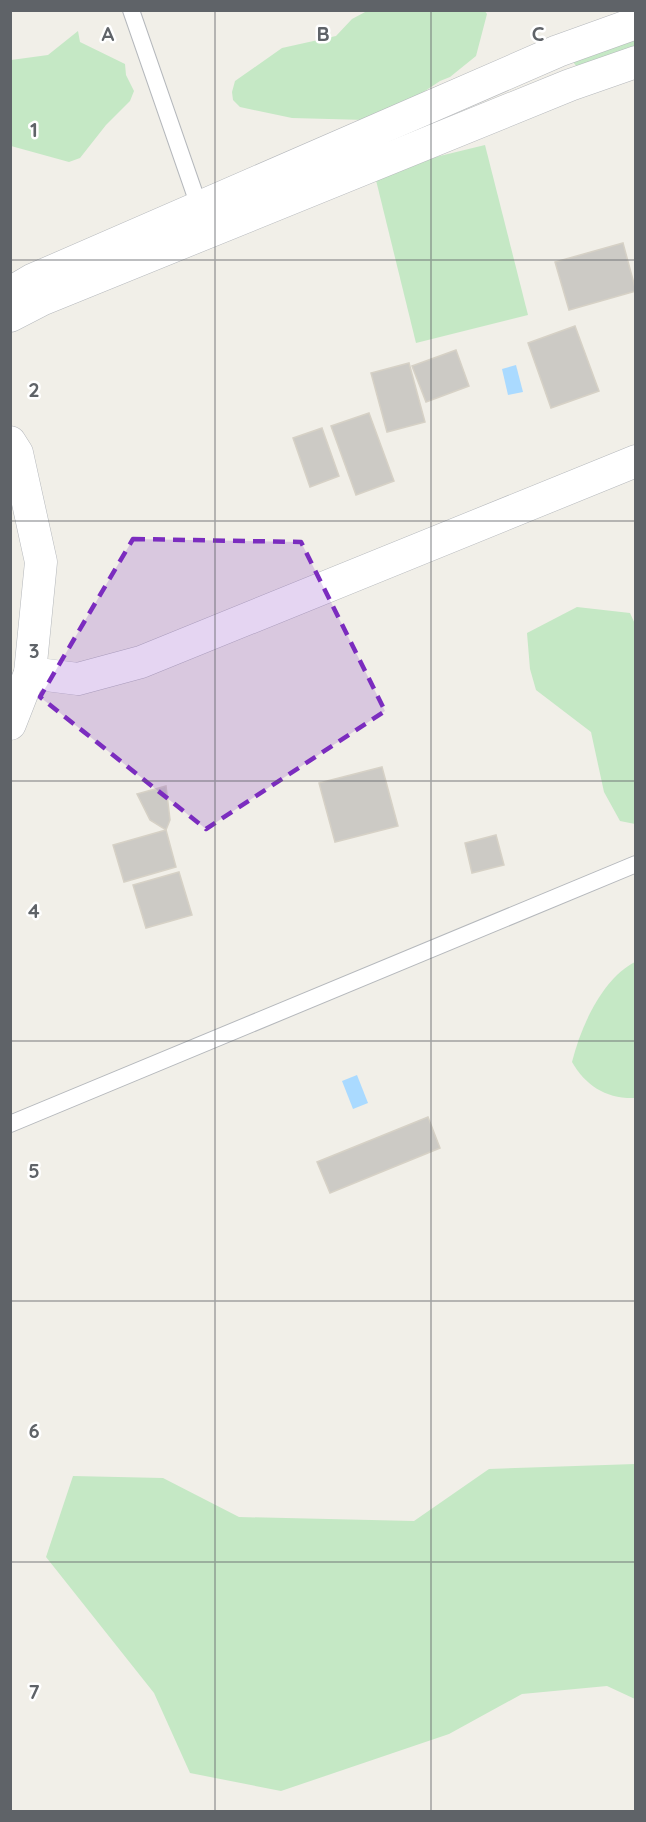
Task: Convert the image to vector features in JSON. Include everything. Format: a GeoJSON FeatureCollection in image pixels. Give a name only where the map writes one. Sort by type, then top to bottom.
{"type":"FeatureCollection","features":[{"type":"Feature","properties":{"kind":"street"},"geometry":{"type":"LineString","coordinates":[[10,316],[204,220],[564,68],[636,24]]}},
{"type":"Feature","properties":{"kind":"street"},"geometry":{"type":"LineString","coordinates":[[564,68],[636,62]]}},
{"type":"Feature","properties":{"kind":"street"},"geometry":{"type":"LineString","coordinates":[[10,293],[32,280],[204,220]]}},
{"type":"Feature","properties":{"kind":"street"},"geometry":{"type":"LineString","coordinates":[[10,442],[17,453],[41,562],[30,673],[10,724]]}},
{"type":"Feature","properties":{"kind":"street"},"geometry":{"type":"LineString","coordinates":[[30,673],[78,679],[141,662],[636,461]]}},
{"type":"Feature","properties":{"kind":"lane"},"geometry":{"type":"LineString","coordinates":[[131,10],[204,220]]}},
{"type":"Feature","properties":{"kind":"lane"},"geometry":{"type":"LineString","coordinates":[[10,1124],[636,864]]}},
{"type":"Feature","properties":{"kind":"highlighted area"},"geometry":{"type":"Polygon","coordinates":[[[133,539],[301,542],[385,711],[206,829],[40,697],[133,539]]]}},
{"type":"Feature","properties":{"kind":"green space"},"geometry":{"type":"Polygon","coordinates":[[[484,10],[487,14],[476,56],[450,77],[440,81],[401,107],[366,120],[292,118],[240,107],[233,100],[232,92],[235,81],[282,48],[336,36],[352,19],[367,11],[484,10]]]}},
{"type":"Feature","properties":{"kind":"green space"},"geometry":{"type":"Polygon","coordinates":[[[78,31],[80,42],[125,64],[126,75],[134,91],[130,101],[106,125],[80,158],[69,162],[11,146],[11,60],[48,55],[78,31]]]}},
{"type":"Feature","properties":{"kind":"green space"},"geometry":{"type":"Polygon","coordinates":[[[635,36],[635,53],[578,68],[573,62],[635,36]]]}},
{"type":"Feature","properties":{"kind":"green space"},"geometry":{"type":"Polygon","coordinates":[[[485,145],[528,315],[416,343],[374,172],[485,145]]]}},
{"type":"Feature","properties":{"kind":"green space"},"geometry":{"type":"Polygon","coordinates":[[[577,607],[630,613],[635,624],[635,824],[620,821],[604,792],[591,732],[536,690],[530,669],[527,633],[577,607]]]}},
{"type":"Feature","properties":{"kind":"green space"},"geometry":{"type":"Polygon","coordinates":[[[635,962],[635,1098],[625,1098],[606,1093],[590,1084],[572,1062],[594,1005],[612,980],[635,962]]]}},
{"type":"Feature","properties":{"kind":"green space"},"geometry":{"type":"Polygon","coordinates":[[[635,1464],[635,1699],[607,1686],[522,1694],[449,1734],[281,1791],[190,1773],[154,1693],[46,1557],[73,1476],[163,1478],[239,1517],[414,1521],[489,1469],[635,1464]]]}},
{"type":"Feature","properties":{"kind":"water"},"geometry":{"type":"Polygon","coordinates":[[[516,365],[523,392],[508,395],[502,369],[516,365]]]}},
{"type":"Feature","properties":{"kind":"water"},"geometry":{"type":"Polygon","coordinates":[[[357,1075],[368,1103],[353,1109],[342,1081],[357,1075]]]}},
{"type":"Feature","properties":{"kind":"building"},"geometry":{"type":"Polygon","coordinates":[[[623,243],[636,291],[569,310],[555,262],[623,243]]]}},
{"type":"Feature","properties":{"kind":"building"},"geometry":{"type":"Polygon","coordinates":[[[575,326],[599,391],[551,408],[528,343],[575,326]]]}},
{"type":"Feature","properties":{"kind":"building"},"geometry":{"type":"Polygon","coordinates":[[[456,350],[469,386],[426,402],[412,366],[456,350]]]}},
{"type":"Feature","properties":{"kind":"building"},"geometry":{"type":"Polygon","coordinates":[[[409,363],[425,422],[387,432],[371,373],[409,363]]]}},
{"type":"Feature","properties":{"kind":"building"},"geometry":{"type":"Polygon","coordinates":[[[369,413],[394,481],[356,495],[331,426],[369,413]]]}},
{"type":"Feature","properties":{"kind":"building"},"geometry":{"type":"Polygon","coordinates":[[[322,428],[339,476],[310,487],[293,438],[322,428]]]}},
{"type":"Feature","properties":{"kind":"building"},"geometry":{"type":"Polygon","coordinates":[[[382,767],[398,826],[335,842],[319,783],[382,767]]]}},
{"type":"Feature","properties":{"kind":"building"},"geometry":{"type":"Polygon","coordinates":[[[166,786],[170,820],[166,830],[150,820],[137,794],[166,786]]]}},
{"type":"Feature","properties":{"kind":"building"},"geometry":{"type":"Polygon","coordinates":[[[166,830],[176,867],[124,882],[113,845],[166,830]]]}},
{"type":"Feature","properties":{"kind":"building"},"geometry":{"type":"Polygon","coordinates":[[[496,835],[504,865],[472,873],[465,843],[496,835]]]}},
{"type":"Feature","properties":{"kind":"building"},"geometry":{"type":"Polygon","coordinates":[[[179,872],[192,915],[146,928],[133,885],[179,872]]]}},
{"type":"Feature","properties":{"kind":"building"},"geometry":{"type":"Polygon","coordinates":[[[428,1117],[440,1148],[330,1193],[317,1162],[428,1117]]]}}]}
